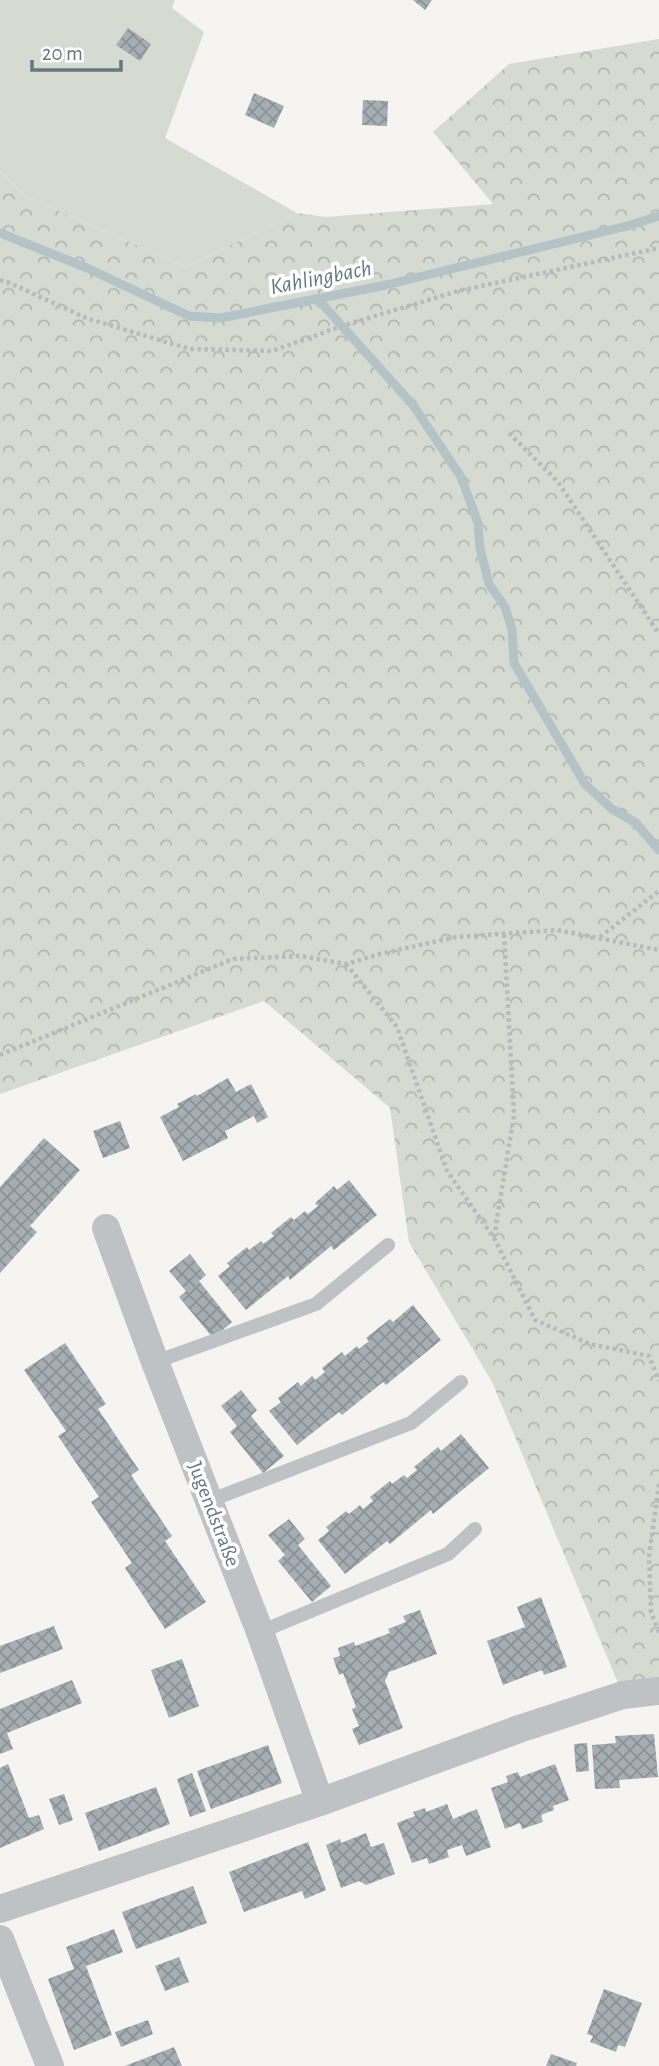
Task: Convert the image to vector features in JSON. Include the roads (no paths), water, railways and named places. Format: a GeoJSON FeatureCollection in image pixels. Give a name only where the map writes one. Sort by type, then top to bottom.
{"type":"FeatureCollection","features":[{"type":"Feature","properties":{"kind":"street","name":"Jugendstraße"},"geometry":{"type":"LineString","coordinates":[[106,1228],[260,1632],[320,1802]]}},
{"type":"Feature","properties":{"kind":"street"},"geometry":{"type":"LineString","coordinates":[[0,1909],[320,1802],[532,1725],[623,1695],[659,1691]]}},
{"type":"Feature","properties":{"kind":"street"},"geometry":{"type":"LineString","coordinates":[[0,1940],[50,2066]]}},
{"type":"Feature","properties":{"kind":"lane"},"geometry":{"type":"LineString","coordinates":[[155,1362],[316,1304],[388,1245]]}},
{"type":"Feature","properties":{"kind":"lane"},"geometry":{"type":"LineString","coordinates":[[209,1501],[411,1423],[461,1381]]}},
{"type":"Feature","properties":{"kind":"lane"},"geometry":{"type":"LineString","coordinates":[[260,1632],[448,1553],[475,1529]]}},
{"type":"Feature","properties":{"kind":"waterway","name":"Kahlingbach"},"geometry":{"type":"LineString","coordinates":[[0,233],[87,268],[189,316],[221,318],[386,285],[659,216]]}},
{"type":"Feature","properties":{"kind":"waterway"},"geometry":{"type":"LineString","coordinates":[[315,299],[413,405],[461,477],[478,523],[480,548],[489,584],[505,607],[512,629],[514,663],[585,784],[612,809],[636,823],[659,850]]}}]}
